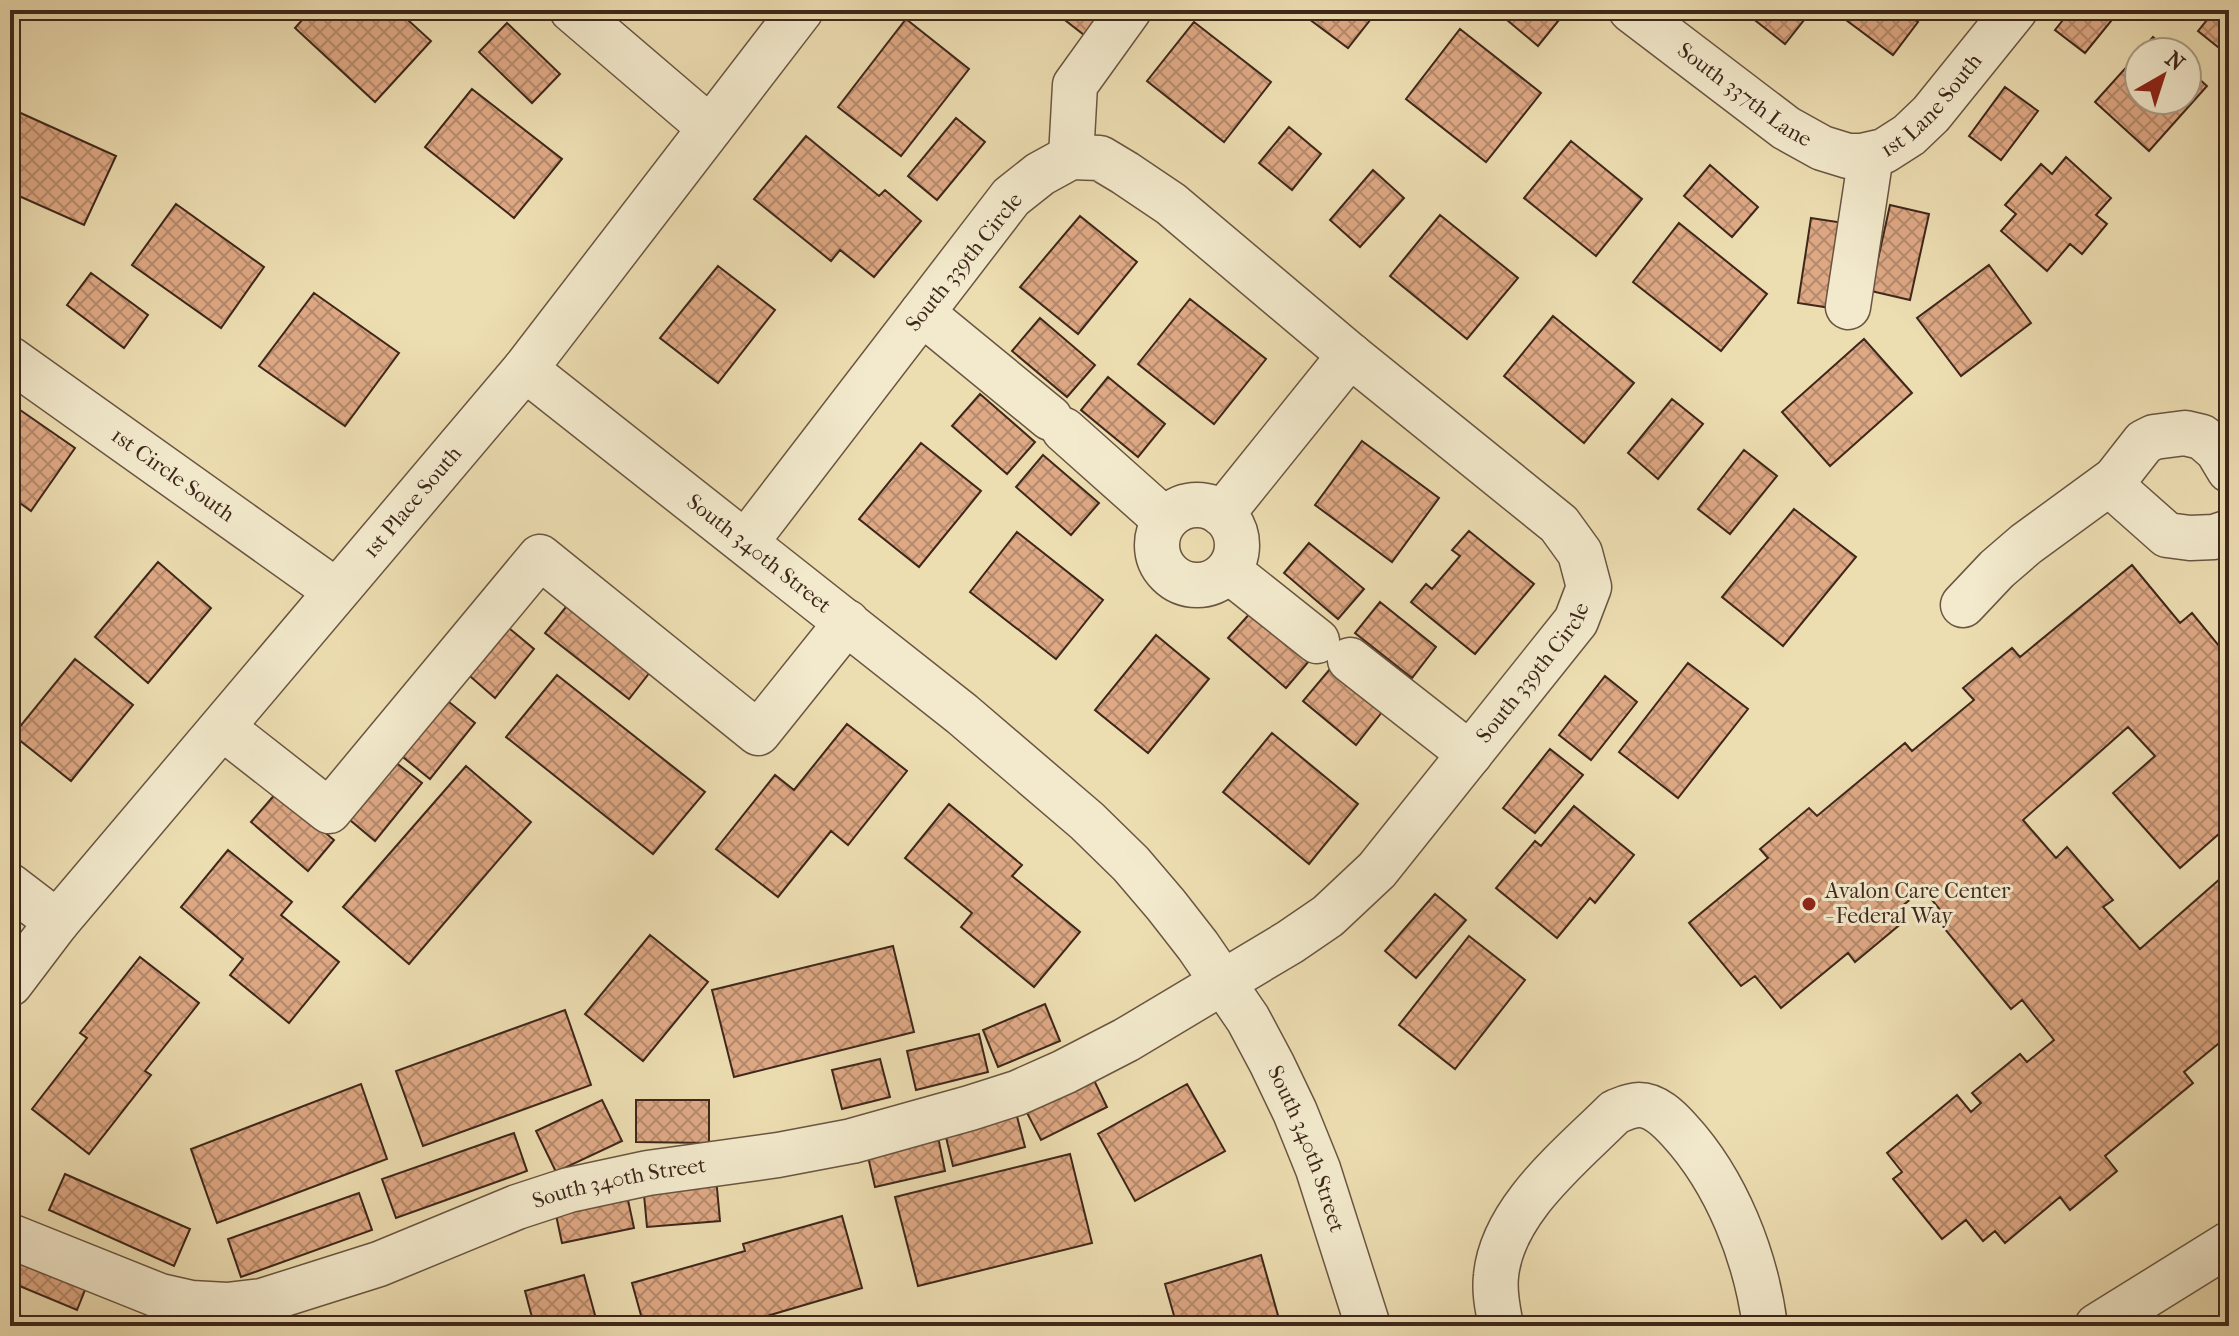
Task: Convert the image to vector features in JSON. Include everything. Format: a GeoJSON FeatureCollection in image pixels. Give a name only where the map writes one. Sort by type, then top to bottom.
{"type":"FeatureCollection","features":[{"type":"Feature","properties":{"kind":"street"},"geometry":{"type":"LineString","coordinates":[[572,10],[710,128]]}},
{"type":"Feature","properties":{"kind":"street","name":"1st Place South"},"geometry":{"type":"LineString","coordinates":[[10,984],[57,922],[525,369],[801,10]]}},
{"type":"Feature","properties":{"kind":"street"},"geometry":{"type":"LineString","coordinates":[[1071,157],[1075,85],[1129,10]]}},
{"type":"Feature","properties":{"kind":"street","name":"South 337th Lane"},"geometry":{"type":"LineString","coordinates":[[1631,10],[1736,92],[1796,134],[1837,153],[1871,155]]}},
{"type":"Feature","properties":{"kind":"street","name":"1st Lane South"},"geometry":{"type":"LineString","coordinates":[[1871,155],[1893,146],[1931,114],[2015,10]]}},
{"type":"Feature","properties":{"kind":"street"},"geometry":{"type":"LineString","coordinates":[[1848,307],[1871,155]]}},
{"type":"Feature","properties":{"kind":"street","name":"South 339th Circle"},"geometry":{"type":"LineString","coordinates":[[746,542],[1011,197],[1040,174],[1071,157],[1100,158],[1171,204],[1350,355],[1559,524],[1580,553],[1589,587],[1576,621],[1377,870],[1328,916],[1223,981]]}},
{"type":"Feature","properties":{"kind":"street"},"geometry":{"type":"LineString","coordinates":[[922,313],[1057,424],[1165,520]]}},
{"type":"Feature","properties":{"kind":"street"},"geometry":{"type":"LineString","coordinates":[[1222,514],[1350,355]]}},
{"type":"Feature","properties":{"kind":"street","name":"1st Circle South"},"geometry":{"type":"LineString","coordinates":[[10,359],[336,591]]}},
{"type":"Feature","properties":{"kind":"street","name":"South 340th Street"},"geometry":{"type":"LineString","coordinates":[[525,369],[962,714],[1087,821],[1131,864],[1166,905],[1248,1019],[1295,1112],[1318,1169],[1368,1326]]}},
{"type":"Feature","properties":{"kind":"street"},"geometry":{"type":"LineString","coordinates":[[1963,605],[2026,544],[2115,479],[2144,442],[2163,434],[2185,433],[2202,437],[2217,450],[2229,470]]}},
{"type":"Feature","properties":{"kind":"street"},"geometry":{"type":"LineString","coordinates":[[2115,479],[2123,496],[2167,535],[2214,537],[2229,532]]}},
{"type":"Feature","properties":{"kind":"street"},"geometry":{"type":"LineString","coordinates":[[1193,505],[1209,506],[1222,514],[1233,526],[1238,541],[1236,557],[1229,571],[1217,581],[1202,586],[1186,584],[1172,577],[1162,565],[1157,550],[1158,534],[1165,520],[1178,510],[1193,505]]}},
{"type":"Feature","properties":{"kind":"street"},"geometry":{"type":"LineString","coordinates":[[223,728],[329,811],[540,557],[758,733],[847,622]]}},
{"type":"Feature","properties":{"kind":"street"},"geometry":{"type":"LineString","coordinates":[[1229,571],[1470,754]]}},
{"type":"Feature","properties":{"kind":"street"},"geometry":{"type":"LineString","coordinates":[[10,886],[57,922]]}},
{"type":"Feature","properties":{"kind":"street","name":"South 340th Street"},"geometry":{"type":"LineString","coordinates":[[10,1236],[160,1296],[191,1303],[227,1305],[262,1301],[379,1264],[517,1207],[569,1190],[648,1173],[852,1141],[1017,1093],[1126,1040],[1223,981]]}},
{"type":"Feature","properties":{"kind":"street"},"geometry":{"type":"LineString","coordinates":[[1501,1326],[1495,1277],[1508,1232],[1538,1190],[1615,1112],[1642,1104],[1671,1121],[1713,1173],[1729,1205],[1755,1274],[1765,1326]]}},
{"type":"Feature","properties":{"kind":"street"},"geometry":{"type":"LineString","coordinates":[[2097,1326],[2229,1244]]}},
{"type":"Feature","properties":{"kind":"building"},"geometry":{"type":"Polygon","coordinates":[[[311,10],[397,10],[431,41],[375,102],[295,28],[311,10]]]}},
{"type":"Feature","properties":{"kind":"building"},"geometry":{"type":"Polygon","coordinates":[[[1066,10],[1109,10],[1088,38],[1061,17],[1066,10]]]}},
{"type":"Feature","properties":{"kind":"building"},"geometry":{"type":"Polygon","coordinates":[[[1297,10],[1378,10],[1348,48],[1297,10]]]}},
{"type":"Feature","properties":{"kind":"building"},"geometry":{"type":"Polygon","coordinates":[[[1495,10],[1558,10],[1563,15],[1538,46],[1495,10]]]}},
{"type":"Feature","properties":{"kind":"building"},"geometry":{"type":"Polygon","coordinates":[[[1742,10],[1812,10],[1785,44],[1742,10]]]}},
{"type":"Feature","properties":{"kind":"building"},"geometry":{"type":"Polygon","coordinates":[[[1841,10],[1901,10],[1918,22],[1893,55],[1838,14],[1841,10]]]}},
{"type":"Feature","properties":{"kind":"building"},"geometry":{"type":"Polygon","coordinates":[[[2071,10],[2120,10],[2085,53],[2055,30],[2071,10]]]}},
{"type":"Feature","properties":{"kind":"building"},"geometry":{"type":"Polygon","coordinates":[[[2215,10],[2229,10],[2229,56],[2198,31],[2215,10]]]}},
{"type":"Feature","properties":{"kind":"building"},"geometry":{"type":"Polygon","coordinates":[[[906,19],[969,69],[901,156],[838,107],[906,19]]]}},
{"type":"Feature","properties":{"kind":"building"},"geometry":{"type":"Polygon","coordinates":[[[1194,22],[1271,82],[1224,142],[1147,81],[1194,22]]]}},
{"type":"Feature","properties":{"kind":"building"},"geometry":{"type":"Polygon","coordinates":[[[507,23],[560,74],[532,103],[479,52],[507,23]]]}},
{"type":"Feature","properties":{"kind":"building"},"geometry":{"type":"Polygon","coordinates":[[[1460,29],[1541,93],[1486,162],[1406,99],[1460,29]]]}},
{"type":"Feature","properties":{"kind":"building"},"geometry":{"type":"Polygon","coordinates":[[[2123,71],[2123,116],[2180,116],[2149,151],[2095,102],[2123,71]]]}},
{"type":"Feature","properties":{"kind":"building"},"geometry":{"type":"Polygon","coordinates":[[[2005,87],[2038,111],[2001,160],[1969,136],[2005,87]]]}},
{"type":"Feature","properties":{"kind":"building"},"geometry":{"type":"Polygon","coordinates":[[[472,89],[562,159],[514,218],[425,147],[472,89]]]}},
{"type":"Feature","properties":{"kind":"building"},"geometry":{"type":"Polygon","coordinates":[[[14,110],[116,156],[84,225],[10,192],[10,119],[14,110]]]}},
{"type":"Feature","properties":{"kind":"building"},"geometry":{"type":"Polygon","coordinates":[[[956,118],[985,142],[937,200],[908,176],[956,118]]]}},
{"type":"Feature","properties":{"kind":"building"},"geometry":{"type":"Polygon","coordinates":[[[1289,127],[1321,154],[1292,190],[1259,163],[1289,127]]]}},
{"type":"Feature","properties":{"kind":"building"},"geometry":{"type":"Polygon","coordinates":[[[806,136],[879,196],[885,190],[921,221],[874,277],[840,250],[831,261],[754,199],[806,136]]]}},
{"type":"Feature","properties":{"kind":"building"},"geometry":{"type":"Polygon","coordinates":[[[1571,141],[1642,199],[1596,256],[1524,198],[1571,141]]]}},
{"type":"Feature","properties":{"kind":"building"},"geometry":{"type":"Polygon","coordinates":[[[2066,157],[2111,198],[2096,215],[2107,224],[2082,254],[2070,244],[2047,271],[2001,231],[2016,214],[2005,205],[2041,164],[2052,174],[2066,157]]]}},
{"type":"Feature","properties":{"kind":"building"},"geometry":{"type":"Polygon","coordinates":[[[1710,165],[1758,207],[1732,237],[1684,196],[1710,165]]]}},
{"type":"Feature","properties":{"kind":"building"},"geometry":{"type":"Polygon","coordinates":[[[1373,170],[1404,198],[1360,247],[1330,220],[1373,170]]]}},
{"type":"Feature","properties":{"kind":"building"},"geometry":{"type":"Polygon","coordinates":[[[176,204],[264,267],[221,328],[132,265],[176,204]]]}},
{"type":"Feature","properties":{"kind":"building"},"geometry":{"type":"Polygon","coordinates":[[[1890,205],[1929,214],[1910,300],[1871,291],[1890,205]]]}},
{"type":"Feature","properties":{"kind":"building"},"geometry":{"type":"Polygon","coordinates":[[[1440,215],[1518,278],[1467,339],[1390,276],[1440,215]]]}},
{"type":"Feature","properties":{"kind":"building"},"geometry":{"type":"Polygon","coordinates":[[[1080,216],[1137,262],[1078,334],[1020,287],[1080,216]]]}},
{"type":"Feature","properties":{"kind":"building"},"geometry":{"type":"Polygon","coordinates":[[[1811,218],[1844,223],[1831,308],[1798,303],[1811,218]]]}},
{"type":"Feature","properties":{"kind":"building"},"geometry":{"type":"Polygon","coordinates":[[[1679,223],[1767,294],[1721,351],[1633,282],[1679,223]]]}},
{"type":"Feature","properties":{"kind":"building"},"geometry":{"type":"Polygon","coordinates":[[[1989,265],[2031,323],[1961,376],[1917,318],[1989,265]]]}},
{"type":"Feature","properties":{"kind":"building"},"geometry":{"type":"Polygon","coordinates":[[[718,266],[775,310],[718,383],[660,338],[718,266]]]}},
{"type":"Feature","properties":{"kind":"building"},"geometry":{"type":"Polygon","coordinates":[[[91,273],[148,315],[124,348],[67,305],[91,273]]]}},
{"type":"Feature","properties":{"kind":"building"},"geometry":{"type":"Polygon","coordinates":[[[314,293],[399,353],[345,426],[259,366],[314,293]]]}},
{"type":"Feature","properties":{"kind":"building"},"geometry":{"type":"Polygon","coordinates":[[[1190,299],[1266,359],[1214,424],[1138,364],[1190,299]]]}},
{"type":"Feature","properties":{"kind":"building"},"geometry":{"type":"Polygon","coordinates":[[[1553,316],[1634,383],[1584,443],[1504,376],[1553,316]]]}},
{"type":"Feature","properties":{"kind":"building"},"geometry":{"type":"Polygon","coordinates":[[[1040,318],[1095,365],[1067,397],[1012,351],[1040,318]]]}},
{"type":"Feature","properties":{"kind":"building"},"geometry":{"type":"Polygon","coordinates":[[[1864,339],[1912,393],[1830,466],[1782,412],[1864,339]]]}},
{"type":"Feature","properties":{"kind":"building"},"geometry":{"type":"Polygon","coordinates":[[[1108,377],[1165,424],[1138,457],[1081,410],[1108,377]]]}},
{"type":"Feature","properties":{"kind":"building"},"geometry":{"type":"Polygon","coordinates":[[[980,394],[1035,442],[1007,474],[952,426],[980,394]]]}},
{"type":"Feature","properties":{"kind":"building"},"geometry":{"type":"Polygon","coordinates":[[[1672,399],[1703,424],[1658,479],[1628,453],[1672,399]]]}},
{"type":"Feature","properties":{"kind":"building"},"geometry":{"type":"Polygon","coordinates":[[[10,403],[75,448],[31,511],[10,496],[10,403]]]}},
{"type":"Feature","properties":{"kind":"building"},"geometry":{"type":"Polygon","coordinates":[[[1362,441],[1439,498],[1392,562],[1315,505],[1362,441]]]}},
{"type":"Feature","properties":{"kind":"building"},"geometry":{"type":"Polygon","coordinates":[[[921,443],[981,491],[919,567],[859,519],[921,443]]]}},
{"type":"Feature","properties":{"kind":"building"},"geometry":{"type":"Polygon","coordinates":[[[1744,450],[1777,476],[1730,534],[1698,509],[1744,450]]]}},
{"type":"Feature","properties":{"kind":"building"},"geometry":{"type":"Polygon","coordinates":[[[1043,455],[1099,503],[1071,535],[1016,487],[1043,455]]]}},
{"type":"Feature","properties":{"kind":"building"},"geometry":{"type":"Polygon","coordinates":[[[1794,509],[1856,557],[1783,646],[1722,597],[1794,509]]]}},
{"type":"Feature","properties":{"kind":"building"},"geometry":{"type":"Polygon","coordinates":[[[1469,531],[1534,584],[1475,654],[1411,602],[1426,584],[1432,589],[1460,556],[1452,550],[1469,531]]]}},
{"type":"Feature","properties":{"kind":"building"},"geometry":{"type":"Polygon","coordinates":[[[1017,532],[1103,600],[1056,659],[970,592],[1017,532]]]}},
{"type":"Feature","properties":{"kind":"building"},"geometry":{"type":"Polygon","coordinates":[[[1309,543],[1364,589],[1338,619],[1284,573],[1309,543]]]}},
{"type":"Feature","properties":{"kind":"building"},"geometry":{"type":"Polygon","coordinates":[[[158,562],[211,608],[148,683],[95,637],[158,562]]]}},
{"type":"Feature","properties":{"kind":"building","name":"Avalon Care Center - Federal Way"},"geometry":{"type":"Polygon","coordinates":[[[2132,565],[2180,623],[2192,613],[2229,658],[2229,843],[2220,833],[2180,868],[2113,793],[2155,756],[2128,727],[2023,820],[2056,858],[2067,847],[2113,900],[2103,907],[2140,949],[2229,871],[2229,1035],[2184,1072],[2193,1083],[2105,1156],[2117,1171],[2070,1210],[2060,1197],[2005,1243],[1995,1231],[1983,1241],[1966,1220],[1942,1239],[1893,1179],[1902,1172],[1887,1153],[1957,1095],[1971,1112],[1981,1103],[1972,1093],[2020,1054],[2027,1062],[2054,1040],[2022,1000],[2011,1009],[1939,922],[1946,917],[1923,889],[1895,912],[1903,922],[1855,962],[1848,953],[1781,1008],[1755,976],[1741,986],[1689,923],[1768,858],[1760,849],[1809,808],[1817,816],[1905,743],[1912,751],[1974,700],[1963,688],[2012,648],[2020,657],[2132,565]]]}},
{"type":"Feature","properties":{"kind":"building"},"geometry":{"type":"Polygon","coordinates":[[[570,602],[654,667],[629,699],[545,633],[570,602]]]}},
{"type":"Feature","properties":{"kind":"building"},"geometry":{"type":"Polygon","coordinates":[[[1380,602],[1436,647],[1412,678],[1355,633],[1380,602]]]}},
{"type":"Feature","properties":{"kind":"building"},"geometry":{"type":"Polygon","coordinates":[[[1252,611],[1309,661],[1286,688],[1228,638],[1252,611]]]}},
{"type":"Feature","properties":{"kind":"building"},"geometry":{"type":"Polygon","coordinates":[[[503,623],[534,649],[495,698],[464,671],[503,623]]]}},
{"type":"Feature","properties":{"kind":"building"},"geometry":{"type":"Polygon","coordinates":[[[1156,635],[1209,679],[1148,753],[1095,710],[1156,635]]]}},
{"type":"Feature","properties":{"kind":"building"},"geometry":{"type":"Polygon","coordinates":[[[75,659],[133,705],[71,781],[13,735],[75,659]]]}},
{"type":"Feature","properties":{"kind":"building"},"geometry":{"type":"Polygon","coordinates":[[[1688,663],[1748,709],[1678,798],[1619,752],[1688,663]]]}},
{"type":"Feature","properties":{"kind":"building"},"geometry":{"type":"Polygon","coordinates":[[[1330,669],[1382,712],[1356,745],[1303,701],[1330,669]]]}},
{"type":"Feature","properties":{"kind":"building"},"geometry":{"type":"Polygon","coordinates":[[[557,675],[705,792],[653,854],[506,737],[557,675]]]}},
{"type":"Feature","properties":{"kind":"building"},"geometry":{"type":"Polygon","coordinates":[[[1605,676],[1637,702],[1591,760],[1559,735],[1605,676]]]}},
{"type":"Feature","properties":{"kind":"building"},"geometry":{"type":"Polygon","coordinates":[[[444,698],[475,723],[430,779],[398,753],[444,698]]]}},
{"type":"Feature","properties":{"kind":"building"},"geometry":{"type":"Polygon","coordinates":[[[847,724],[907,771],[848,845],[831,831],[778,897],[716,849],[775,775],[794,790],[847,724]]]}},
{"type":"Feature","properties":{"kind":"building"},"geometry":{"type":"Polygon","coordinates":[[[1272,733],[1358,804],[1309,864],[1223,792],[1272,733]]]}},
{"type":"Feature","properties":{"kind":"building"},"geometry":{"type":"Polygon","coordinates":[[[1550,749],[1583,775],[1535,833],[1503,808],[1550,749]]]}},
{"type":"Feature","properties":{"kind":"building"},"geometry":{"type":"Polygon","coordinates":[[[390,758],[422,783],[375,841],[344,815],[390,758]]]}},
{"type":"Feature","properties":{"kind":"building"},"geometry":{"type":"Polygon","coordinates":[[[466,766],[531,822],[409,964],[343,907],[466,766]]]}},
{"type":"Feature","properties":{"kind":"building"},"geometry":{"type":"Polygon","coordinates":[[[277,792],[334,840],[308,871],[251,822],[277,792]]]}},
{"type":"Feature","properties":{"kind":"building"},"geometry":{"type":"Polygon","coordinates":[[[949,804],[1022,865],[1012,876],[1080,932],[1034,987],[961,927],[972,913],[905,858],[949,804]]]}},
{"type":"Feature","properties":{"kind":"building"},"geometry":{"type":"Polygon","coordinates":[[[1574,806],[1634,855],[1595,903],[1590,898],[1557,938],[1496,888],[1535,841],[1541,846],[1574,806]]]}},
{"type":"Feature","properties":{"kind":"building"},"geometry":{"type":"Polygon","coordinates":[[[228,850],[292,902],[281,915],[339,962],[289,1023],[230,975],[243,959],[181,907],[228,850]]]}},
{"type":"Feature","properties":{"kind":"building"},"geometry":{"type":"Polygon","coordinates":[[[1435,894],[1466,920],[1416,978],[1385,951],[1435,894]]]}},
{"type":"Feature","properties":{"kind":"building"},"geometry":{"type":"Polygon","coordinates":[[[650,935],[708,982],[643,1061],[585,1014],[650,935]]]}},
{"type":"Feature","properties":{"kind":"building"},"geometry":{"type":"Polygon","coordinates":[[[1469,936],[1525,980],[1455,1069],[1399,1025],[1469,936]]]}},
{"type":"Feature","properties":{"kind":"building"},"geometry":{"type":"Polygon","coordinates":[[[893,946],[914,1032],[734,1077],[712,990],[893,946]]]}},
{"type":"Feature","properties":{"kind":"building"},"geometry":{"type":"Polygon","coordinates":[[[140,957],[199,1003],[145,1071],[151,1075],[89,1154],[32,1109],[87,1038],[80,1033],[140,957]]]}},
{"type":"Feature","properties":{"kind":"building"},"geometry":{"type":"Polygon","coordinates":[[[1045,1004],[1060,1041],[998,1067],[983,1030],[1045,1004]]]}},
{"type":"Feature","properties":{"kind":"building"},"geometry":{"type":"Polygon","coordinates":[[[565,1010],[591,1085],[423,1146],[396,1071],[565,1010]]]}},
{"type":"Feature","properties":{"kind":"building"},"geometry":{"type":"Polygon","coordinates":[[[979,1034],[988,1072],[916,1090],[907,1051],[979,1034]]]}},
{"type":"Feature","properties":{"kind":"building"},"geometry":{"type":"Polygon","coordinates":[[[880,1059],[890,1097],[842,1109],[832,1070],[880,1059]]]}},
{"type":"Feature","properties":{"kind":"building"},"geometry":{"type":"Polygon","coordinates":[[[1090,1072],[1107,1107],[1041,1140],[1023,1105],[1090,1072]]]}},
{"type":"Feature","properties":{"kind":"building"},"geometry":{"type":"Polygon","coordinates":[[[361,1084],[387,1159],[217,1223],[191,1149],[361,1084]]]}},
{"type":"Feature","properties":{"kind":"building"},"geometry":{"type":"Polygon","coordinates":[[[1187,1084],[1225,1151],[1135,1201],[1098,1134],[1187,1084]]]}},
{"type":"Feature","properties":{"kind":"building"},"geometry":{"type":"Polygon","coordinates":[[[602,1100],[622,1141],[556,1172],[536,1131],[602,1100]]]}},
{"type":"Feature","properties":{"kind":"building"},"geometry":{"type":"Polygon","coordinates":[[[636,1100],[709,1100],[709,1143],[636,1142],[636,1100]]]}},
{"type":"Feature","properties":{"kind":"building"},"geometry":{"type":"Polygon","coordinates":[[[1015,1109],[1025,1147],[953,1166],[944,1129],[1015,1109]]]}},
{"type":"Feature","properties":{"kind":"building"},"geometry":{"type":"Polygon","coordinates":[[[937,1132],[945,1171],[875,1187],[866,1148],[937,1132]]]}},
{"type":"Feature","properties":{"kind":"building"},"geometry":{"type":"Polygon","coordinates":[[[514,1133],[527,1171],[396,1218],[382,1179],[514,1133]]]}},
{"type":"Feature","properties":{"kind":"building"},"geometry":{"type":"Polygon","coordinates":[[[1070,1154],[1092,1243],[918,1286],[895,1197],[1070,1154]]]}},
{"type":"Feature","properties":{"kind":"building"},"geometry":{"type":"Polygon","coordinates":[[[65,1174],[190,1229],[174,1266],[49,1210],[65,1174]]]}},
{"type":"Feature","properties":{"kind":"building"},"geometry":{"type":"Polygon","coordinates":[[[716,1177],[720,1221],[647,1227],[643,1184],[716,1177]]]}},
{"type":"Feature","properties":{"kind":"building"},"geometry":{"type":"Polygon","coordinates":[[[625,1186],[634,1228],[562,1243],[553,1201],[625,1186]]]}},
{"type":"Feature","properties":{"kind":"building"},"geometry":{"type":"Polygon","coordinates":[[[359,1193],[372,1230],[241,1277],[228,1239],[359,1193]]]}},
{"type":"Feature","properties":{"kind":"building"},"geometry":{"type":"Polygon","coordinates":[[[842,1216],[862,1288],[767,1316],[770,1326],[669,1326],[667,1320],[644,1326],[632,1283],[745,1251],[743,1244],[842,1216]]]}},
{"type":"Feature","properties":{"kind":"building"},"geometry":{"type":"Polygon","coordinates":[[[10,1240],[91,1275],[77,1310],[10,1282],[10,1240]]]}},
{"type":"Feature","properties":{"kind":"building"},"geometry":{"type":"Polygon","coordinates":[[[1261,1255],[1281,1326],[1177,1326],[1165,1284],[1261,1255]]]}},
{"type":"Feature","properties":{"kind":"building"},"geometry":{"type":"Polygon","coordinates":[[[584,1275],[598,1326],[529,1326],[533,1321],[525,1291],[584,1275]]]}},
{"type":"Feature","properties":{"kind":"building"},"geometry":{"type":"Polygon","coordinates":[[[10,1313],[22,1316],[20,1324],[26,1326],[10,1326],[10,1313]]]}},
{"type":"Feature","properties":{"kind":"building"},"geometry":{"type":"Polygon","coordinates":[[[1138,1316],[1141,1326],[1103,1326],[1138,1316]]]}},
{"type":"Feature","properties":{"kind":"place","name":"Avalon Care Center - Federal Way"},"geometry":{"type":"Point","coordinates":[1809,904]}}]}
